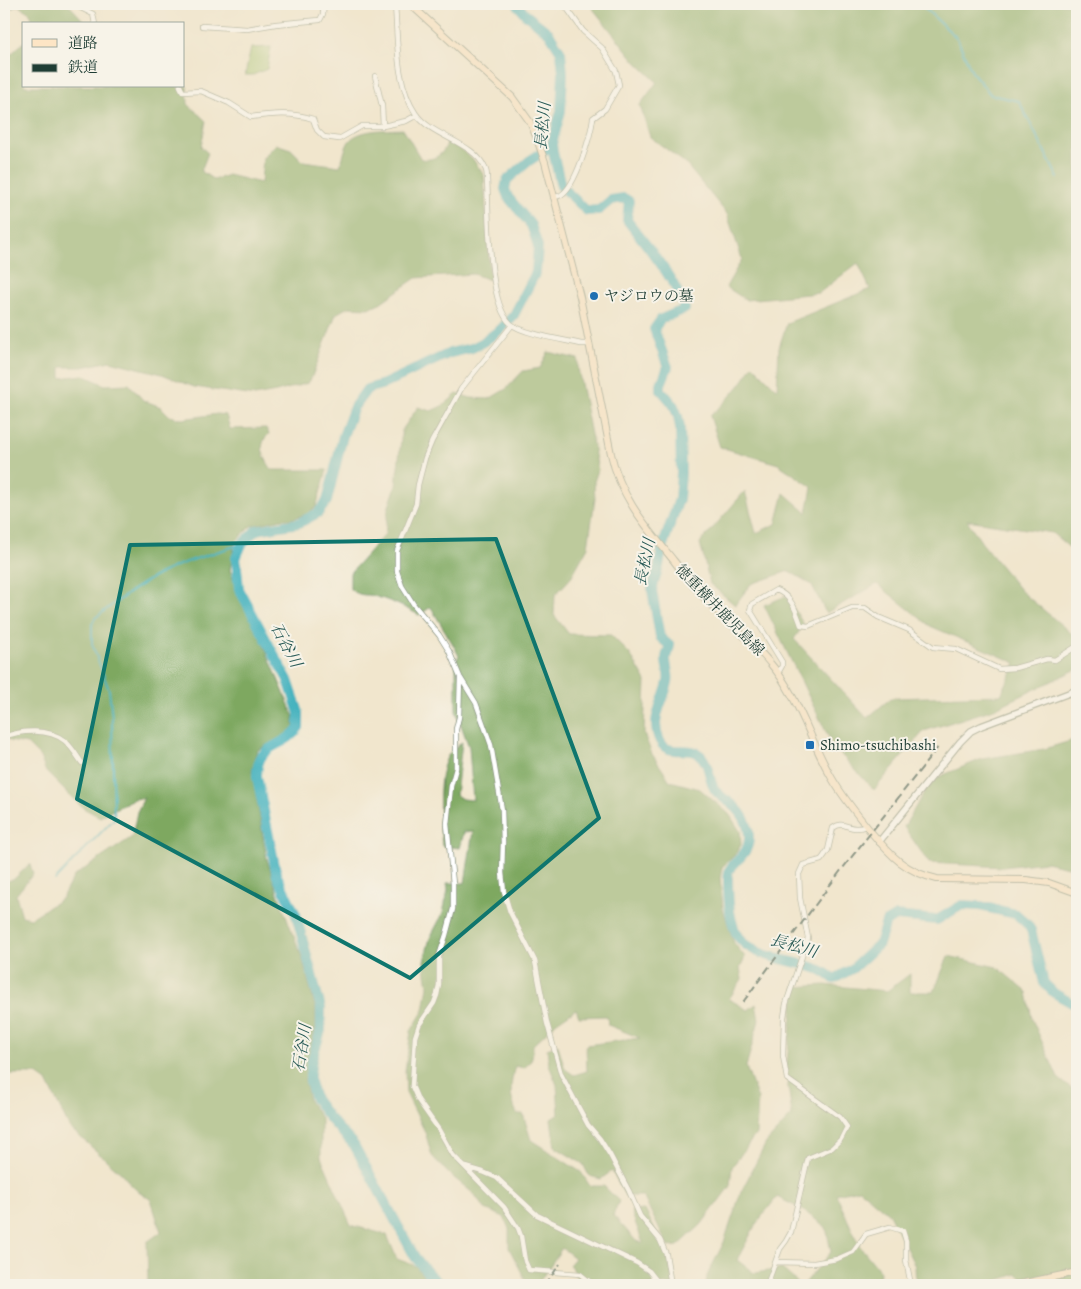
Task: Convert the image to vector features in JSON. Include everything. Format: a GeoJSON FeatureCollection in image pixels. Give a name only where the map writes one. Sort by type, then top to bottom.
{"type":"FeatureCollection","features":[{"type":"Feature","properties":{"kind":"main road","name":"徳重横井鹿児島線"},"geometry":{"type":"LineString","coordinates":[[410,4],[512,97],[530,122],[545,162],[580,297],[614,471],[629,504],[706,600],[757,648],[778,673],[788,689],[829,774],[866,826],[899,863],[925,876],[937,879],[1026,880],[1049,883],[1077,893]]}},
{"type":"Feature","properties":{"kind":"main road"},"geometry":{"type":"LineString","coordinates":[[1014,1285],[1077,1272]]}},
{"type":"Feature","properties":{"kind":"street"},"geometry":{"type":"LineString","coordinates":[[4,8],[17,4]]}},
{"type":"Feature","properties":{"kind":"street"},"geometry":{"type":"LineString","coordinates":[[73,4],[93,14],[95,22]]}},
{"type":"Feature","properties":{"kind":"street"},"geometry":{"type":"LineString","coordinates":[[202,26],[247,29],[276,24],[309,22],[320,20],[324,4]]}},
{"type":"Feature","properties":{"kind":"street"},"geometry":{"type":"LineString","coordinates":[[397,4],[395,5],[402,81],[417,116],[425,124],[469,150],[485,168],[492,268],[496,292],[506,319],[512,325],[522,330],[580,344],[590,344]]}},
{"type":"Feature","properties":{"kind":"street"},"geometry":{"type":"LineString","coordinates":[[554,197],[562,194],[567,189],[582,161],[588,136],[592,130],[592,118],[605,109],[619,85],[616,70],[602,48],[583,31],[564,4]]}},
{"type":"Feature","properties":{"kind":"street"},"geometry":{"type":"LineString","coordinates":[[375,76],[382,106],[383,126]]}},
{"type":"Feature","properties":{"kind":"street"},"geometry":{"type":"LineString","coordinates":[[181,88],[183,92],[201,91],[229,102],[251,117],[282,114],[304,116],[312,119],[317,130],[324,137],[339,139],[362,126],[383,126],[406,121],[417,116]]}},
{"type":"Feature","properties":{"kind":"street"},"geometry":{"type":"LineString","coordinates":[[512,325],[462,389],[432,441],[418,484],[416,504],[397,551],[397,571],[402,586],[414,605],[439,635],[449,651],[460,677],[476,703],[491,746],[502,810],[502,874],[504,892],[510,912],[535,962],[547,1023],[561,1074],[588,1125],[610,1155],[640,1216],[660,1240],[666,1254],[671,1285]]}},
{"type":"Feature","properties":{"kind":"street"},"geometry":{"type":"LineString","coordinates":[[778,673],[782,662],[750,610],[752,604],[776,590],[792,602],[801,626],[808,626],[852,608],[865,608],[878,617],[908,630],[933,648],[956,648],[999,669],[1015,668],[1046,659],[1054,660],[1077,646]]}},
{"type":"Feature","properties":{"kind":"street"},"geometry":{"type":"LineString","coordinates":[[460,677],[459,717],[456,729],[456,768],[451,786],[447,824],[453,884],[453,909],[438,956],[439,985],[437,995],[434,1003],[419,1025],[415,1036],[412,1086],[418,1100],[439,1130],[453,1156],[504,1207],[518,1228],[525,1261],[529,1270],[580,1274],[594,1285]]}},
{"type":"Feature","properties":{"kind":"street"},"geometry":{"type":"LineString","coordinates":[[879,842],[971,731],[1077,690]]}},
{"type":"Feature","properties":{"kind":"street"},"geometry":{"type":"LineString","coordinates":[[4,737],[16,732],[30,731],[52,734],[63,740],[82,763]]}},
{"type":"Feature","properties":{"kind":"street"},"geometry":{"type":"LineString","coordinates":[[767,1285],[780,1249],[791,1232],[808,1158],[832,1148],[847,1127],[840,1117],[787,1079],[783,1056],[784,1017],[786,1004],[808,938],[800,898],[800,869],[803,865],[820,860],[824,856],[828,850],[833,828],[841,824],[854,829],[866,826]]}},
{"type":"Feature","properties":{"kind":"street"},"geometry":{"type":"LineString","coordinates":[[465,1166],[497,1178],[537,1215],[637,1263],[649,1271],[660,1285]]}},
{"type":"Feature","properties":{"kind":"street"},"geometry":{"type":"LineString","coordinates":[[776,1262],[814,1263],[837,1259],[854,1252],[866,1234],[890,1227],[903,1231],[906,1241],[906,1260],[911,1285]]}},
{"type":"Feature","properties":{"kind":"highlighted area"},"geometry":{"type":"Polygon","coordinates":[[[496,539],[599,818],[410,978],[77,799],[130,545],[496,539]]]}},
{"type":"Feature","properties":{"kind":"green space"},"geometry":{"type":"Polygon","coordinates":[[[16,4],[68,4],[84,21],[33,22],[30,13],[16,4]]]}},
{"type":"Feature","properties":{"kind":"green space"},"geometry":{"type":"Polygon","coordinates":[[[589,4],[1077,4],[1077,554],[1052,533],[967,520],[982,543],[1021,591],[1077,638],[1077,669],[994,709],[924,731],[874,790],[833,746],[764,605],[786,596],[804,625],[794,639],[867,718],[891,698],[1001,695],[1016,663],[930,626],[877,584],[826,613],[812,585],[789,571],[751,584],[735,605],[710,584],[700,543],[745,491],[756,533],[776,524],[784,493],[807,513],[812,487],[778,464],[720,447],[710,416],[744,380],[753,365],[777,389],[779,347],[787,323],[870,289],[858,263],[819,293],[746,300],[726,287],[742,259],[727,214],[685,163],[650,137],[640,105],[657,82],[636,62],[589,4]]]}},
{"type":"Feature","properties":{"kind":"green space"},"geometry":{"type":"Polygon","coordinates":[[[22,44],[22,88],[180,89],[187,86],[188,104],[206,121],[201,147],[208,153],[201,171],[214,180],[228,175],[261,183],[263,158],[276,144],[291,149],[303,161],[340,166],[345,149],[352,138],[365,132],[403,129],[421,159],[435,158],[442,152],[448,139],[472,158],[484,175],[490,280],[473,274],[416,278],[380,303],[368,308],[348,307],[336,314],[308,383],[255,396],[194,387],[162,374],[110,361],[83,367],[61,367],[61,378],[83,375],[105,385],[129,384],[143,400],[161,407],[170,416],[182,419],[217,414],[226,415],[230,429],[266,428],[269,434],[265,438],[262,448],[272,470],[327,470],[316,507],[307,514],[291,519],[282,519],[251,526],[235,542],[230,570],[241,601],[263,643],[294,717],[294,726],[287,734],[258,750],[252,771],[267,859],[281,903],[302,957],[316,1010],[316,1027],[308,1058],[305,1080],[309,1101],[321,1118],[321,1157],[351,1225],[387,1235],[397,1259],[416,1266],[430,1285],[148,1285],[147,1242],[161,1232],[151,1200],[133,1187],[122,1174],[69,1127],[47,1081],[37,1074],[4,1074],[4,882],[14,879],[30,864],[33,874],[16,895],[22,916],[31,918],[61,899],[74,876],[132,837],[137,812],[144,798],[133,799],[100,817],[83,808],[46,772],[40,757],[27,744],[10,741],[4,736],[4,56],[12,53],[22,44]]]}},
{"type":"Feature","properties":{"kind":"green space"},"geometry":{"type":"Polygon","coordinates":[[[271,47],[267,69],[253,75],[245,75],[251,48],[271,47]]]}},
{"type":"Feature","properties":{"kind":"green space"},"geometry":{"type":"Polygon","coordinates":[[[548,352],[578,359],[578,368],[598,470],[594,482],[595,499],[588,547],[570,579],[555,595],[554,615],[569,634],[611,635],[630,654],[646,681],[644,734],[652,754],[670,781],[700,789],[729,814],[740,831],[741,845],[734,856],[722,867],[720,878],[723,909],[734,943],[745,957],[740,968],[742,979],[729,999],[748,1010],[756,1004],[759,1020],[746,1067],[758,1099],[756,1134],[732,1167],[730,1186],[701,1225],[678,1246],[668,1247],[643,1196],[625,1196],[612,1171],[601,1179],[589,1176],[583,1164],[555,1147],[551,1119],[559,1114],[557,1085],[549,1065],[547,1049],[558,1045],[565,1069],[574,1075],[587,1071],[586,1045],[640,1038],[608,1025],[607,1016],[579,1017],[576,1009],[557,1022],[533,1045],[532,1058],[524,1068],[515,1066],[511,1085],[512,1096],[517,1114],[523,1114],[531,1140],[581,1172],[590,1186],[604,1186],[619,1201],[613,1215],[636,1241],[643,1243],[631,1211],[645,1210],[667,1253],[674,1285],[580,1285],[573,1269],[569,1265],[575,1258],[562,1248],[538,1284],[531,1283],[525,1279],[509,1248],[509,1229],[504,1217],[485,1209],[474,1194],[448,1173],[432,1156],[425,1132],[406,1093],[405,1071],[411,1031],[424,1010],[428,986],[424,961],[430,938],[443,913],[448,890],[447,883],[465,883],[473,831],[464,832],[460,848],[442,846],[440,784],[442,772],[445,761],[450,753],[462,742],[456,795],[462,799],[473,800],[469,747],[456,711],[456,660],[459,656],[431,607],[419,615],[388,601],[358,593],[350,589],[350,573],[385,534],[388,509],[396,486],[402,430],[418,407],[431,411],[444,405],[457,394],[471,398],[489,399],[506,389],[523,371],[540,368],[548,352]]]}},
{"type":"Feature","properties":{"kind":"green space"},"geometry":{"type":"Polygon","coordinates":[[[1077,739],[1077,869],[1046,862],[1003,867],[929,863],[904,827],[931,780],[982,759],[1044,749],[1077,739]]]}},
{"type":"Feature","properties":{"kind":"green space"},"geometry":{"type":"Polygon","coordinates":[[[948,956],[997,967],[1027,992],[1032,1019],[1058,1078],[1077,1093],[1077,1285],[1032,1285],[1017,1274],[983,1285],[916,1285],[915,1266],[889,1214],[859,1189],[836,1194],[859,1245],[880,1271],[879,1285],[805,1285],[831,1252],[826,1227],[801,1209],[777,1197],[756,1224],[737,1260],[754,1273],[782,1269],[797,1282],[796,1285],[706,1285],[707,1276],[724,1242],[741,1192],[766,1143],[792,1115],[786,1071],[795,987],[825,985],[887,991],[910,974],[910,992],[934,992],[948,956]]]}},
{"type":"Feature","properties":{"kind":"waterway","name":"長松川"},"geometry":{"type":"LineString","coordinates":[[517,4],[525,14],[549,33],[561,52],[563,73],[561,111],[552,144],[561,186],[587,211],[599,210],[611,200],[624,198],[629,201],[627,220],[667,273],[685,309],[661,319],[654,329],[668,367],[661,384],[661,390],[673,404],[678,416],[681,473],[679,499],[662,548],[652,590],[660,637],[670,646],[666,658],[668,682],[658,711],[656,725],[660,741],[667,749],[692,751],[701,756],[707,765],[715,790],[737,809],[744,818],[748,828],[748,845],[742,856],[728,872],[730,911],[736,933],[750,948],[772,957],[818,969],[834,979],[852,969],[879,944],[886,922],[896,916],[937,920],[962,905],[980,906],[1016,914],[1027,924],[1031,930],[1044,983],[1054,993],[1077,1006]]}},
{"type":"Feature","properties":{"kind":"waterway"},"geometry":{"type":"LineString","coordinates":[[920,4],[957,38],[972,72],[991,95],[1019,101],[1058,178]]}},
{"type":"Feature","properties":{"kind":"waterway","name":"石谷川"},"geometry":{"type":"LineString","coordinates":[[441,1285],[415,1257],[354,1145],[329,1118],[315,1099],[310,1082],[312,1060],[321,1030],[321,1008],[296,915],[277,876],[257,777],[258,765],[266,751],[293,734],[299,727],[299,713],[288,680],[239,589],[236,558],[242,544],[256,530],[299,523],[318,513],[327,501],[343,436],[354,407],[367,389],[384,384],[450,353],[472,348],[482,343],[502,328],[514,315],[536,272],[538,246],[531,225],[508,197],[505,189],[507,180],[529,161],[549,148]]}},
{"type":"Feature","properties":{"kind":"waterway"},"geometry":{"type":"LineString","coordinates":[[55,880],[114,819],[112,718],[109,690],[92,644],[92,624],[95,618],[152,578],[181,564],[242,544]]}},
{"type":"Feature","properties":{"kind":"railway"},"geometry":{"type":"LineString","coordinates":[[743,1002],[839,873],[939,746]]}},
{"type":"Feature","properties":{"kind":"railway"},"geometry":{"type":"LineString","coordinates":[[545,1285],[560,1264]]}},
{"type":"Feature","properties":{"kind":"place","name":"ヤジロウの墓"},"geometry":{"type":"Point","coordinates":[594,296]}},
{"type":"Feature","properties":{"kind":"place","name":"Shimo-tsuchibashi"},"geometry":{"type":"Point","coordinates":[810,745]}}]}
